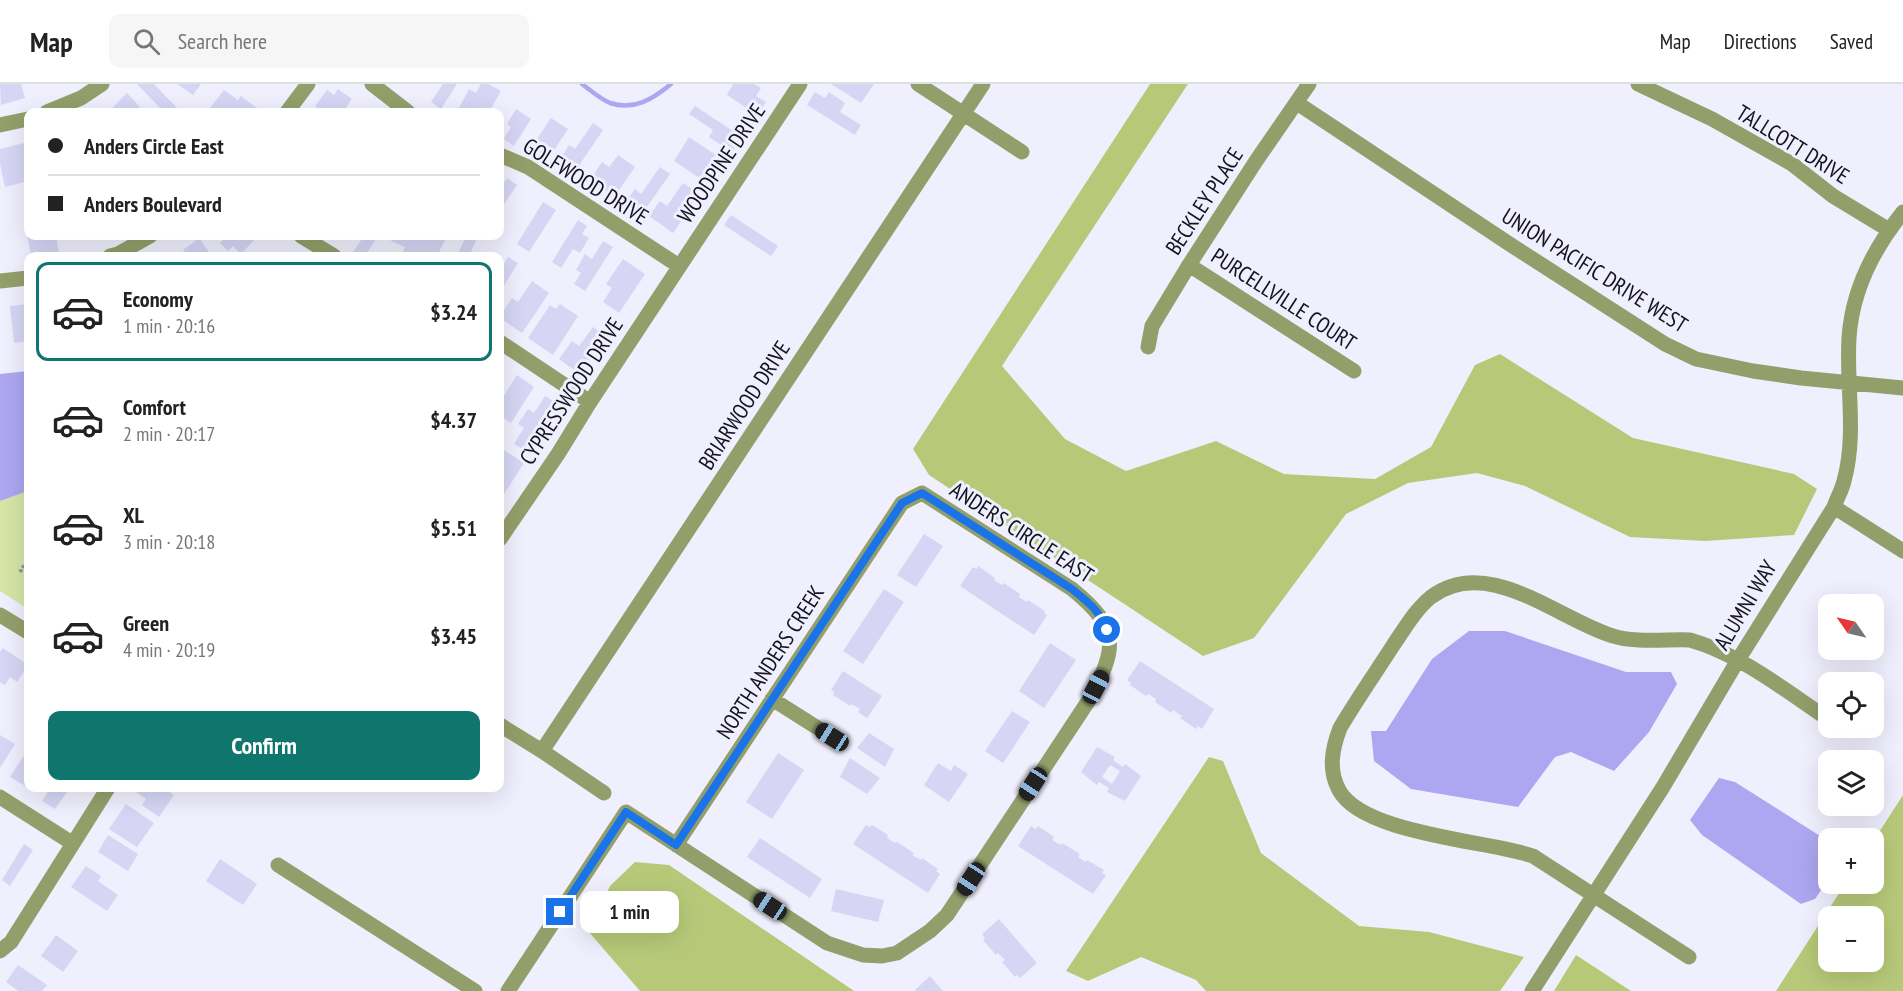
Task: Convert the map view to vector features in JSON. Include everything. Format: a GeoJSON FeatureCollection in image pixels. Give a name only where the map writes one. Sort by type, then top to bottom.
{"type":"FeatureCollection","features":[{"type":"Feature","properties":{"kind":"street"},"geometry":{"type":"LineString","coordinates":[[57,108],[81,98],[102,84]]}},
{"type":"Feature","properties":{"kind":"street"},"geometry":{"type":"LineString","coordinates":[[290,108],[308,84]]}},
{"type":"Feature","properties":{"kind":"street"},"geometry":{"type":"LineString","coordinates":[[372,84],[403,108]]}},
{"type":"Feature","properties":{"kind":"street","name":"WOODPINE DRIVE"},"geometry":{"type":"LineString","coordinates":[[679,266],[800,84]]}},
{"type":"Feature","properties":{"kind":"street"},"geometry":{"type":"LineString","coordinates":[[918,84],[1022,152]]}},
{"type":"Feature","properties":{"kind":"street","name":"BRIARWOOD DRIVE"},"geometry":{"type":"LineString","coordinates":[[542,751],[982,84]]}},
{"type":"Feature","properties":{"kind":"street","name":"BECKLEY PLACE"},"geometry":{"type":"LineString","coordinates":[[1148,347],[1152,326],[1189,265],[1309,84]]}},
{"type":"Feature","properties":{"kind":"street","name":"TALLCOTT DRIVE"},"geometry":{"type":"LineString","coordinates":[[1638,84],[1752,141],[1792,164],[1833,196],[1888,230]]}},
{"type":"Feature","properties":{"kind":"street","name":"UNION PACIFIC DRIVE WEST"},"geometry":{"type":"LineString","coordinates":[[1297,103],[1665,344],[1696,359],[1802,378],[1903,388]]}},
{"type":"Feature","properties":{"kind":"street"},"geometry":{"type":"LineString","coordinates":[[0,125],[24,120]]}},
{"type":"Feature","properties":{"kind":"street","name":"GOLFWOOD DRIVE"},"geometry":{"type":"LineString","coordinates":[[504,157],[528,166],[679,266]]}},
{"type":"Feature","properties":{"kind":"street","name":"ALUMNI WAY"},"geometry":{"type":"LineString","coordinates":[[1532,991],[1663,787],[1738,660],[1834,507],[1844,481],[1849,450],[1849,337],[1858,292],[1866,268],[1888,230],[1903,212]]}},
{"type":"Feature","properties":{"kind":"street"},"geometry":{"type":"LineString","coordinates":[[123,252],[143,240]]}},
{"type":"Feature","properties":{"kind":"street"},"geometry":{"type":"LineString","coordinates":[[308,240],[327,252]]}},
{"type":"Feature","properties":{"kind":"street","name":"PURCELLVILLE COURT"},"geometry":{"type":"LineString","coordinates":[[1189,265],[1354,371]]}},
{"type":"Feature","properties":{"kind":"street","name":"CYPRESSWOOD DRIVE"},"geometry":{"type":"LineString","coordinates":[[504,531],[558,454],[679,266]]}},
{"type":"Feature","properties":{"kind":"street"},"geometry":{"type":"LineString","coordinates":[[0,281],[24,278]]}},
{"type":"Feature","properties":{"kind":"street"},"geometry":{"type":"LineString","coordinates":[[504,345],[590,402]]}},
{"type":"Feature","properties":{"kind":"street","name":"ANDERS CIRCLE EAST"},"geometry":{"type":"LineString","coordinates":[[676,845],[827,943],[863,955],[882,956],[897,953],[930,931],[947,915],[1089,700],[1109,657],[1107,630],[1101,616],[1091,604],[1072,589],[922,493],[902,503]]}},
{"type":"Feature","properties":{"kind":"street","name":"NORTH ANDERS CREEK"},"geometry":{"type":"LineString","coordinates":[[676,845],[902,503]]}},
{"type":"Feature","properties":{"kind":"street"},"geometry":{"type":"LineString","coordinates":[[1834,507],[1903,551]]}},
{"type":"Feature","properties":{"kind":"street"},"geometry":{"type":"LineString","coordinates":[[1689,957],[1533,856],[1513,849],[1401,828],[1371,816],[1352,804],[1339,791],[1332,770],[1333,746],[1340,728],[1354,703],[1409,622],[1429,598],[1454,586],[1476,583],[1496,586],[1534,599],[1616,638],[1690,640],[1702,643],[1738,660],[1818,712]]}},
{"type":"Feature","properties":{"kind":"street"},"geometry":{"type":"LineString","coordinates":[[6,618],[24,629]]}},
{"type":"Feature","properties":{"kind":"street"},"geometry":{"type":"LineString","coordinates":[[772,699],[832,737]]}},
{"type":"Feature","properties":{"kind":"street"},"geometry":{"type":"LineString","coordinates":[[504,727],[604,793]]}},
{"type":"Feature","properties":{"kind":"street"},"geometry":{"type":"LineString","coordinates":[[0,951],[12,942],[105,792]]}},
{"type":"Feature","properties":{"kind":"street"},"geometry":{"type":"LineString","coordinates":[[0,796],[72,843]]}},
{"type":"Feature","properties":{"kind":"street"},"geometry":{"type":"LineString","coordinates":[[508,991],[626,812],[676,845]]}},
{"type":"Feature","properties":{"kind":"street"},"geometry":{"type":"LineString","coordinates":[[279,865],[475,991]]}},
{"type":"Feature","properties":{"kind":"green space"},"geometry":{"type":"Polygon","coordinates":[[[1150,84],[1188,84],[1002,366],[1065,439],[1126,471],[1216,441],[1284,474],[1375,479],[1431,447],[1475,365],[1500,354],[1633,438],[1794,474],[1817,489],[1794,535],[1705,541],[1630,537],[1525,486],[1477,473],[1408,483],[1346,514],[1254,638],[1203,656],[929,475],[913,449],[1150,84]]]}},
{"type":"Feature","properties":{"kind":"green space"},"geometry":{"type":"Polygon","coordinates":[[[24,492],[24,606],[0,591],[0,501],[24,492]]]}},
{"type":"Feature","properties":{"kind":"green space"},"geometry":{"type":"Polygon","coordinates":[[[1209,757],[1223,761],[1261,853],[1359,926],[1429,932],[1524,957],[1500,991],[1206,991],[1196,980],[1141,957],[1088,981],[1066,971],[1209,757]]]}},
{"type":"Feature","properties":{"kind":"green space"},"geometry":{"type":"Polygon","coordinates":[[[1903,795],[1903,991],[1776,991],[1818,926],[1818,972],[1884,972],[1884,906],[1831,906],[1839,894],[1884,894],[1884,828],[1882,828],[1903,795]]]}},
{"type":"Feature","properties":{"kind":"green space"},"geometry":{"type":"Polygon","coordinates":[[[635,862],[669,865],[854,991],[640,991],[588,931],[610,886],[635,862]]]}},
{"type":"Feature","properties":{"kind":"green space"},"geometry":{"type":"Polygon","coordinates":[[[1576,955],[1631,991],[1554,991],[1576,955]]]}},
{"type":"Feature","properties":{"kind":"shaded area"},"geometry":{"type":"Polygon","coordinates":[[[24,371],[24,492],[0,501],[0,374],[24,371]]]}},
{"type":"Feature","properties":{"kind":"shaded area"},"geometry":{"type":"Polygon","coordinates":[[[1469,631],[1505,631],[1626,672],[1671,672],[1677,684],[1649,732],[1614,771],[1571,752],[1555,757],[1518,807],[1411,789],[1374,761],[1371,731],[1386,731],[1432,659],[1469,631]]]}},
{"type":"Feature","properties":{"kind":"shaded area"},"geometry":{"type":"Polygon","coordinates":[[[1719,778],[1735,782],[1818,835],[1818,894],[1815,899],[1801,904],[1702,835],[1690,820],[1719,778]]]}},
{"type":"Feature","properties":{"kind":"building"},"geometry":{"type":"Polygon","coordinates":[[[0,84],[21,84],[25,98],[1,105],[0,84]]]}},
{"type":"Feature","properties":{"kind":"building"},"geometry":{"type":"Polygon","coordinates":[[[137,84],[154,84],[177,108],[160,108],[137,84]]]}},
{"type":"Feature","properties":{"kind":"building"},"geometry":{"type":"Polygon","coordinates":[[[177,84],[201,84],[193,95],[177,84]]]}},
{"type":"Feature","properties":{"kind":"building"},"geometry":{"type":"Polygon","coordinates":[[[443,84],[457,84],[442,108],[431,102],[443,84]]]}},
{"type":"Feature","properties":{"kind":"building"},"geometry":{"type":"Polygon","coordinates":[[[481,84],[488,84],[501,91],[491,108],[459,108],[469,89],[476,93],[481,84]]]}},
{"type":"Feature","properties":{"kind":"building"},"geometry":{"type":"Polygon","coordinates":[[[733,84],[754,84],[761,88],[756,96],[766,102],[757,115],[727,95],[733,84]]]}},
{"type":"Feature","properties":{"kind":"building"},"geometry":{"type":"Polygon","coordinates":[[[831,84],[874,84],[861,103],[831,84]]]}},
{"type":"Feature","properties":{"kind":"building"},"geometry":{"type":"Polygon","coordinates":[[[338,89],[352,99],[346,108],[318,108],[315,106],[327,90],[334,95],[338,89]]]}},
{"type":"Feature","properties":{"kind":"building"},"geometry":{"type":"Polygon","coordinates":[[[224,90],[238,100],[241,96],[257,108],[210,108],[224,90]]]}},
{"type":"Feature","properties":{"kind":"building"},"geometry":{"type":"Polygon","coordinates":[[[815,92],[825,98],[829,92],[845,103],[840,112],[861,125],[855,135],[807,105],[815,92]]]}},
{"type":"Feature","properties":{"kind":"building"},"geometry":{"type":"Polygon","coordinates":[[[127,93],[140,107],[114,108],[127,93]]]}},
{"type":"Feature","properties":{"kind":"building"},"geometry":{"type":"Polygon","coordinates":[[[695,106],[742,137],[732,152],[709,137],[713,130],[689,114],[695,106]]]}},
{"type":"Feature","properties":{"kind":"building"},"geometry":{"type":"Polygon","coordinates":[[[516,109],[531,119],[514,146],[504,139],[511,127],[507,124],[516,109]]]}},
{"type":"Feature","properties":{"kind":"building"},"geometry":{"type":"Polygon","coordinates":[[[551,118],[568,129],[548,159],[531,148],[551,118]]]}},
{"type":"Feature","properties":{"kind":"building"},"geometry":{"type":"Polygon","coordinates":[[[593,123],[603,130],[574,173],[558,162],[569,145],[575,149],[593,123]]]}},
{"type":"Feature","properties":{"kind":"building"},"geometry":{"type":"Polygon","coordinates":[[[689,137],[725,161],[714,178],[705,173],[701,179],[674,161],[689,137]]]}},
{"type":"Feature","properties":{"kind":"building"},"geometry":{"type":"Polygon","coordinates":[[[24,143],[24,182],[5,187],[0,164],[0,149],[24,143]]]}},
{"type":"Feature","properties":{"kind":"building"},"geometry":{"type":"Polygon","coordinates":[[[618,155],[635,167],[614,197],[590,180],[602,162],[609,167],[618,155]]]}},
{"type":"Feature","properties":{"kind":"building"},"geometry":{"type":"Polygon","coordinates":[[[660,167],[670,174],[637,221],[628,214],[635,204],[628,199],[635,189],[641,194],[660,167]]]}},
{"type":"Feature","properties":{"kind":"building"},"geometry":{"type":"Polygon","coordinates":[[[507,178],[517,185],[504,204],[504,183],[507,178]]]}},
{"type":"Feature","properties":{"kind":"building"},"geometry":{"type":"Polygon","coordinates":[[[683,183],[700,194],[673,233],[649,216],[660,201],[667,206],[683,183]]]}},
{"type":"Feature","properties":{"kind":"building"},"geometry":{"type":"Polygon","coordinates":[[[543,202],[556,210],[529,252],[517,244],[543,202]]]}},
{"type":"Feature","properties":{"kind":"building"},"geometry":{"type":"Polygon","coordinates":[[[731,215],[778,246],[771,256],[724,225],[731,215]]]}},
{"type":"Feature","properties":{"kind":"building"},"geometry":{"type":"Polygon","coordinates":[[[578,220],[587,226],[582,234],[589,238],[580,253],[573,249],[561,268],[552,262],[578,220]]]}},
{"type":"Feature","properties":{"kind":"building"},"geometry":{"type":"Polygon","coordinates":[[[28,240],[57,240],[59,252],[30,252],[28,240]]]}},
{"type":"Feature","properties":{"kind":"building"},"geometry":{"type":"Polygon","coordinates":[[[196,240],[200,240],[209,252],[184,252],[183,250],[196,240]]]}},
{"type":"Feature","properties":{"kind":"building"},"geometry":{"type":"Polygon","coordinates":[[[223,240],[254,240],[243,252],[239,252],[233,246],[228,251],[220,243],[223,240]]]}},
{"type":"Feature","properties":{"kind":"building"},"geometry":{"type":"Polygon","coordinates":[[[361,240],[375,240],[368,252],[353,252],[361,240]]]}},
{"type":"Feature","properties":{"kind":"building"},"geometry":{"type":"Polygon","coordinates":[[[445,240],[439,252],[403,252],[405,247],[391,241],[445,240]]]}},
{"type":"Feature","properties":{"kind":"building"},"geometry":{"type":"Polygon","coordinates":[[[464,240],[476,240],[471,252],[459,252],[464,240]]]}},
{"type":"Feature","properties":{"kind":"building"},"geometry":{"type":"Polygon","coordinates":[[[603,241],[613,247],[585,291],[574,284],[581,273],[576,270],[585,254],[592,259],[603,241]]]}},
{"type":"Feature","properties":{"kind":"building"},"geometry":{"type":"Polygon","coordinates":[[[508,257],[518,263],[504,286],[504,264],[508,257]]]}},
{"type":"Feature","properties":{"kind":"building"},"geometry":{"type":"Polygon","coordinates":[[[623,259],[645,274],[619,313],[603,302],[612,288],[606,284],[623,259]]]}},
{"type":"Feature","properties":{"kind":"building"},"geometry":{"type":"Polygon","coordinates":[[[532,281],[549,293],[522,333],[504,321],[504,310],[512,298],[518,302],[532,281]]]}},
{"type":"Feature","properties":{"kind":"building"},"geometry":{"type":"Polygon","coordinates":[[[24,304],[24,342],[14,343],[10,306],[24,304]]]}},
{"type":"Feature","properties":{"kind":"building"},"geometry":{"type":"Polygon","coordinates":[[[560,304],[578,316],[553,355],[528,338],[550,305],[556,309],[560,304]]]}},
{"type":"Feature","properties":{"kind":"building"},"geometry":{"type":"Polygon","coordinates":[[[593,327],[607,337],[581,375],[559,359],[572,341],[579,346],[593,327]]]}},
{"type":"Feature","properties":{"kind":"building"},"geometry":{"type":"Polygon","coordinates":[[[517,375],[534,387],[511,423],[504,419],[504,396],[517,375]]]}},
{"type":"Feature","properties":{"kind":"building"},"geometry":{"type":"Polygon","coordinates":[[[545,396],[563,407],[532,455],[514,444],[524,428],[518,424],[528,409],[534,413],[545,396]]]}},
{"type":"Feature","properties":{"kind":"building"},"geometry":{"type":"Polygon","coordinates":[[[504,450],[524,463],[504,494],[504,450]]]}},
{"type":"Feature","properties":{"kind":"building"},"geometry":{"type":"Polygon","coordinates":[[[924,534],[943,546],[916,587],[897,575],[924,534]]]}},
{"type":"Feature","properties":{"kind":"building"},"geometry":{"type":"Polygon","coordinates":[[[978,566],[995,578],[994,580],[1002,585],[1004,583],[1020,594],[1019,597],[1045,611],[1047,615],[1034,635],[960,586],[973,567],[977,569],[978,566]]]}},
{"type":"Feature","properties":{"kind":"building"},"geometry":{"type":"Polygon","coordinates":[[[884,589],[904,602],[863,664],[843,651],[884,589]]]}},
{"type":"Feature","properties":{"kind":"building"},"geometry":{"type":"Polygon","coordinates":[[[1050,643],[1076,660],[1044,708],[1019,691],[1050,643]]]}},
{"type":"Feature","properties":{"kind":"building"},"geometry":{"type":"Polygon","coordinates":[[[3,648],[24,662],[24,671],[17,682],[10,677],[5,685],[0,682],[0,652],[3,648]]]}},
{"type":"Feature","properties":{"kind":"building"},"geometry":{"type":"Polygon","coordinates":[[[1140,661],[1214,709],[1202,729],[1198,726],[1196,729],[1173,710],[1171,713],[1155,702],[1156,699],[1148,694],[1146,696],[1130,685],[1131,683],[1127,680],[1140,661]]]}},
{"type":"Feature","properties":{"kind":"building"},"geometry":{"type":"Polygon","coordinates":[[[843,671],[882,696],[867,718],[858,712],[860,709],[851,704],[850,706],[833,695],[834,692],[831,690],[843,671]]]}},
{"type":"Feature","properties":{"kind":"building"},"geometry":{"type":"Polygon","coordinates":[[[1012,711],[1030,722],[1003,763],[985,751],[1012,711]]]}},
{"type":"Feature","properties":{"kind":"building"},"geometry":{"type":"Polygon","coordinates":[[[869,733],[894,749],[885,767],[857,748],[869,733]]]}},
{"type":"Feature","properties":{"kind":"building"},"geometry":{"type":"Polygon","coordinates":[[[0,735],[15,744],[0,768],[0,735]]]}},
{"type":"Feature","properties":{"kind":"building"},"geometry":{"type":"Polygon","coordinates":[[[1097,747],[1115,757],[1113,760],[1123,767],[1125,764],[1141,776],[1125,801],[1107,792],[1109,788],[1099,782],[1097,785],[1081,772],[1097,747]],[[1110,765],[1102,777],[1112,784],[1120,771],[1110,765]]]}},
{"type":"Feature","properties":{"kind":"building"},"geometry":{"type":"Polygon","coordinates":[[[778,753],[804,770],[772,819],[746,802],[778,753]]]}},
{"type":"Feature","properties":{"kind":"building"},"geometry":{"type":"Polygon","coordinates":[[[24,755],[24,786],[10,777],[24,755]]]}},
{"type":"Feature","properties":{"kind":"building"},"geometry":{"type":"Polygon","coordinates":[[[850,758],[880,778],[867,794],[840,777],[850,758]]]}},
{"type":"Feature","properties":{"kind":"building"},"geometry":{"type":"Polygon","coordinates":[[[938,763],[951,771],[954,765],[968,774],[949,802],[924,785],[938,763]]]}},
{"type":"Feature","properties":{"kind":"building"},"geometry":{"type":"Polygon","coordinates":[[[48,792],[67,792],[55,809],[42,801],[48,792]]]}},
{"type":"Feature","properties":{"kind":"building"},"geometry":{"type":"Polygon","coordinates":[[[136,792],[169,792],[174,795],[159,817],[142,805],[146,799],[136,792]]]}},
{"type":"Feature","properties":{"kind":"building"},"geometry":{"type":"Polygon","coordinates":[[[126,804],[154,823],[137,847],[109,829],[126,804]]]}},
{"type":"Feature","properties":{"kind":"building"},"geometry":{"type":"Polygon","coordinates":[[[866,825],[870,827],[872,825],[888,835],[887,838],[914,853],[912,855],[921,860],[922,858],[938,869],[936,871],[940,874],[928,893],[853,844],[866,825]]]}},
{"type":"Feature","properties":{"kind":"building"},"geometry":{"type":"Polygon","coordinates":[[[1031,826],[1036,829],[1038,826],[1054,837],[1052,840],[1061,845],[1062,843],[1080,854],[1078,857],[1104,870],[1102,873],[1106,875],[1093,894],[1018,846],[1031,826]]]}},
{"type":"Feature","properties":{"kind":"building"},"geometry":{"type":"Polygon","coordinates":[[[108,835],[138,854],[128,871],[98,852],[108,835]]]}},
{"type":"Feature","properties":{"kind":"building"},"geometry":{"type":"Polygon","coordinates":[[[760,838],[822,879],[810,898],[747,857],[760,838]]]}},
{"type":"Feature","properties":{"kind":"building"},"geometry":{"type":"Polygon","coordinates":[[[24,844],[33,850],[10,886],[2,880],[24,844]]]}},
{"type":"Feature","properties":{"kind":"building"},"geometry":{"type":"Polygon","coordinates":[[[220,859],[257,884],[243,905],[206,881],[220,859]]]}},
{"type":"Feature","properties":{"kind":"building"},"geometry":{"type":"Polygon","coordinates":[[[86,866],[101,876],[98,881],[118,895],[107,911],[71,887],[86,866]]]}},
{"type":"Feature","properties":{"kind":"building"},"geometry":{"type":"Polygon","coordinates":[[[836,889],[884,900],[878,922],[831,911],[836,889]]]}},
{"type":"Feature","properties":{"kind":"building"},"geometry":{"type":"Polygon","coordinates":[[[999,919],[1037,963],[1020,978],[1017,975],[1015,977],[1002,962],[1005,960],[998,953],[996,955],[983,940],[985,938],[982,934],[999,919]]]}},
{"type":"Feature","properties":{"kind":"building"},"geometry":{"type":"Polygon","coordinates":[[[56,935],[78,951],[63,972],[41,956],[56,935]]]}},
{"type":"Feature","properties":{"kind":"building"},"geometry":{"type":"Polygon","coordinates":[[[18,965],[47,985],[42,991],[18,991],[6,982],[18,965]]]}},
{"type":"Feature","properties":{"kind":"building"},"geometry":{"type":"Polygon","coordinates":[[[930,976],[943,991],[915,990],[930,976]]]}},
{"type":"Feature","properties":{"kind":"waterway"},"geometry":{"type":"LineString","coordinates":[[582,84],[610,103],[627,106],[650,99],[671,84]]}},
{"type":"Feature","properties":{"kind":"route"},"geometry":{"type":"LineString","coordinates":[[560,912],[626,812],[676,845],[902,503],[922,493],[1072,589],[1091,604],[1101,616],[1107,630]]}}]}
